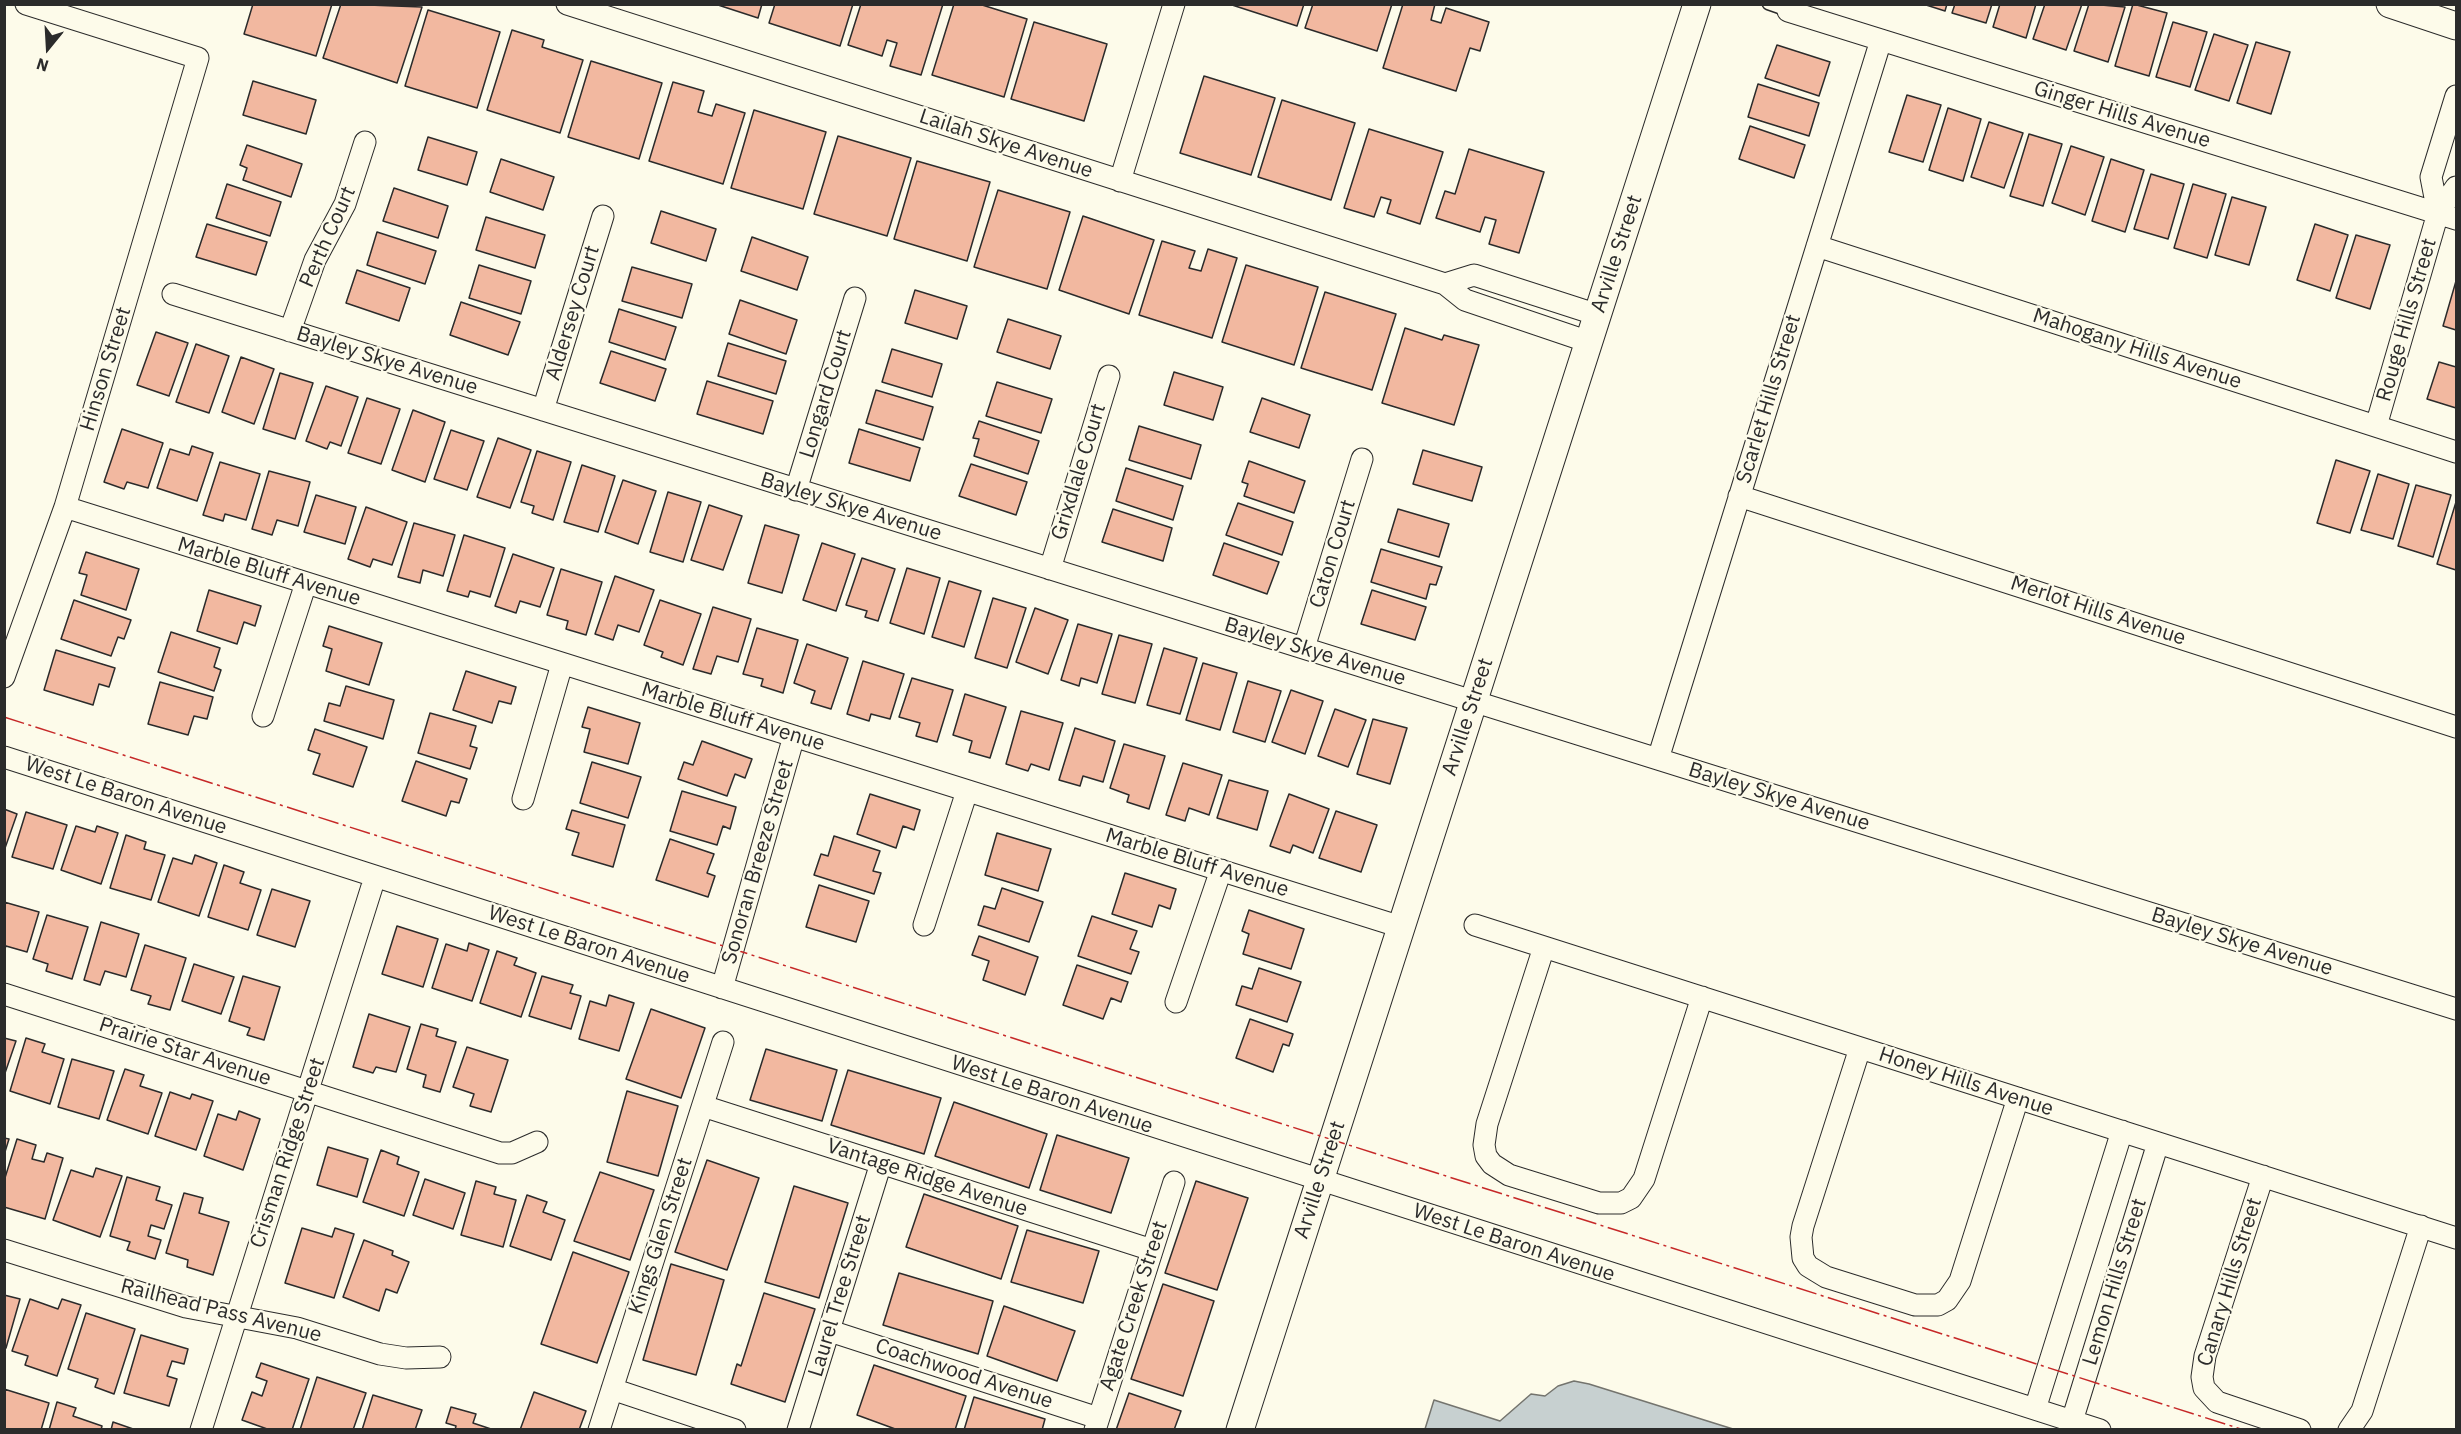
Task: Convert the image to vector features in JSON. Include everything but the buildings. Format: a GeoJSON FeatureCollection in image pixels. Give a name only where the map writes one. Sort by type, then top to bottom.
{"type":"FeatureCollection","features":[{"type":"Feature","properties":{"kind":"street","name":"Hinson Street"},"geometry":{"type":"LineString","coordinates":[[4,677],[65,507],[198,58],[26,4]]}},
{"type":"Feature","properties":{"kind":"street","name":"Lailah Skye Avenue"},"geometry":{"type":"LineString","coordinates":[[567,4],[1445,284],[1465,300],[1504,299],[1598,315]]}},
{"type":"Feature","properties":{"kind":"street"},"geometry":{"type":"LineString","coordinates":[[1120,181],[1174,4]]}},
{"type":"Feature","properties":{"kind":"street","name":"Arville Street"},"geometry":{"type":"LineString","coordinates":[[1240,1430],[1697,4]]}},
{"type":"Feature","properties":{"kind":"street"},"geometry":{"type":"LineString","coordinates":[[2390,4],[2457,26]]}},
{"type":"Feature","properties":{"kind":"street","name":"Ginger Hills Avenue"},"geometry":{"type":"LineString","coordinates":[[1788,11],[2448,216]]}},
{"type":"Feature","properties":{"kind":"street","name":"Scarlet Hills Street"},"geometry":{"type":"LineString","coordinates":[[1658,759],[1881,40]]}},
{"type":"Feature","properties":{"kind":"street"},"geometry":{"type":"LineString","coordinates":[[2448,216],[2431,177],[2457,96]]}},
{"type":"Feature","properties":{"kind":"street","name":"Perth Court"},"geometry":{"type":"LineString","coordinates":[[290,331],[315,260],[345,204],[365,142]]}},
{"type":"Feature","properties":{"kind":"street"},"geometry":{"type":"LineString","coordinates":[[2448,216],[2457,187]]}},
{"type":"Feature","properties":{"kind":"street","name":"Aldersey Court"},"geometry":{"type":"LineString","coordinates":[[543,410],[603,216]]}},
{"type":"Feature","properties":{"kind":"street","name":"Rouge Hills Street"},"geometry":{"type":"LineString","coordinates":[[2376,426],[2448,216]]}},
{"type":"Feature","properties":{"kind":"street","name":"Mahogany Hills Avenue"},"geometry":{"type":"LineString","coordinates":[[1817,246],[2457,452]]}},
{"type":"Feature","properties":{"kind":"street","name":"Bayley Skye Avenue"},"geometry":{"type":"LineString","coordinates":[[173,294],[2457,1009]]}},
{"type":"Feature","properties":{"kind":"street","name":"Longard Court"},"geometry":{"type":"LineString","coordinates":[[796,490],[855,298]]}},
{"type":"Feature","properties":{"kind":"street","name":"Lailah Skye Avenue"},"geometry":{"type":"LineString","coordinates":[[1504,299],[1589,342]]}},
{"type":"Feature","properties":{"kind":"street","name":"Grixdlale Court"},"geometry":{"type":"LineString","coordinates":[[1050,569],[1108,376]]}},
{"type":"Feature","properties":{"kind":"street","name":"Caton Court"},"geometry":{"type":"LineString","coordinates":[[1304,648],[1362,459]]}},
{"type":"Feature","properties":{"kind":"street","name":"Merlot Hills Avenue"},"geometry":{"type":"LineString","coordinates":[[1739,496],[2457,727]]}},
{"type":"Feature","properties":{"kind":"street","name":"Marble Bluff Avenue"},"geometry":{"type":"LineString","coordinates":[[65,507],[1401,927]]}},
{"type":"Feature","properties":{"kind":"street"},"geometry":{"type":"LineString","coordinates":[[263,716],[306,583]]}},
{"type":"Feature","properties":{"kind":"street"},"geometry":{"type":"LineString","coordinates":[[523,799],[562,664]]}},
{"type":"Feature","properties":{"kind":"street","name":"Sonoran Breeze Street"},"geometry":{"type":"LineString","coordinates":[[722,988],[794,736]]}},
{"type":"Feature","properties":{"kind":"street","name":"West Le Baron Avenue"},"geometry":{"type":"LineString","coordinates":[[4,757],[2100,1430]]}},
{"type":"Feature","properties":{"kind":"street"},"geometry":{"type":"LineString","coordinates":[[924,925],[967,791]]}},
{"type":"Feature","properties":{"kind":"street"},"geometry":{"type":"LineString","coordinates":[[1176,1002],[1221,870]]}},
{"type":"Feature","properties":{"kind":"street","name":"Crisman Ridge Street"},"geometry":{"type":"LineString","coordinates":[[201,1430],[375,877]]}},
{"type":"Feature","properties":{"kind":"street","name":"Honey Hills Avenue"},"geometry":{"type":"LineString","coordinates":[[1475,925],[2457,1238]]}},
{"type":"Feature","properties":{"kind":"street"},"geometry":{"type":"LineString","coordinates":[[1544,947],[1484,1134],[1486,1156],[1492,1164],[1509,1175],[1599,1203],[1610,1204],[1625,1200],[1638,1189],[1644,1179],[1702,997]]}},
{"type":"Feature","properties":{"kind":"street","name":"Prairie Star Avenue"},"geometry":{"type":"LineString","coordinates":[[4,994],[500,1153],[512,1153],[537,1142]]}},
{"type":"Feature","properties":{"kind":"street","name":"Kings Glen Street"},"geometry":{"type":"LineString","coordinates":[[599,1430],[723,1042]]}},
{"type":"Feature","properties":{"kind":"street"},"geometry":{"type":"LineString","coordinates":[[1860,1048],[1803,1226],[1801,1248],[1803,1258],[1816,1272],[1848,1284],[1927,1307],[1942,1303],[1955,1291],[2018,1098]]}},
{"type":"Feature","properties":{"kind":"street","name":"Vantage Ridge Avenue"},"geometry":{"type":"LineString","coordinates":[[703,1106],[1152,1250]]}},
{"type":"Feature","properties":{"kind":"street","name":"Lemon Hills Street"},"geometry":{"type":"LineString","coordinates":[[2035,1409],[2122,1131]]}},
{"type":"Feature","properties":{"kind":"street","name":"Lemon Hills Street"},"geometry":{"type":"LineString","coordinates":[[2072,1420],[2158,1143]]}},
{"type":"Feature","properties":{"kind":"street","name":"Laurel Tree Street"},"geometry":{"type":"LineString","coordinates":[[798,1430],[880,1163]]}},
{"type":"Feature","properties":{"kind":"street","name":"Canary Hills Street"},"geometry":{"type":"LineString","coordinates":[[2263,1176],[2205,1356],[2202,1377],[2204,1388],[2210,1396],[2228,1407],[2300,1430]]}},
{"type":"Feature","properties":{"kind":"street","name":"Agate Creek Street"},"geometry":{"type":"LineString","coordinates":[[1096,1424],[1174,1182]]}},
{"type":"Feature","properties":{"kind":"street"},"geometry":{"type":"LineString","coordinates":[[2349,1430],[2362,1411],[2421,1226]]}},
{"type":"Feature","properties":{"kind":"street","name":"Railhead Pass Avenue"},"geometry":{"type":"LineString","coordinates":[[4,1250],[186,1307],[297,1328],[380,1354],[406,1358],[440,1357]]}},
{"type":"Feature","properties":{"kind":"street","name":"Coachwood Avenue"},"geometry":{"type":"LineString","coordinates":[[830,1331],[1096,1424]]}},
{"type":"Feature","properties":{"kind":"street"},"geometry":{"type":"LineString","coordinates":[[612,1389],[735,1430]]}},
{"type":"Feature","properties":{"kind":"lane"},"geometry":{"type":"LineString","coordinates":[[1768,4],[1788,11]]}},
{"type":"Feature","properties":{"kind":"shaded area"},"geometry":{"type":"Polygon","coordinates":[[[1574,1381],[1733,1429],[1425,1429],[1434,1400],[1500,1421],[1531,1394],[1545,1396],[1558,1386],[1574,1381]]]}},
{"type":"Feature","properties":{"kind":"power"},"geometry":{"type":"LineString","coordinates":[[4,717],[2244,1430]]}}]}
